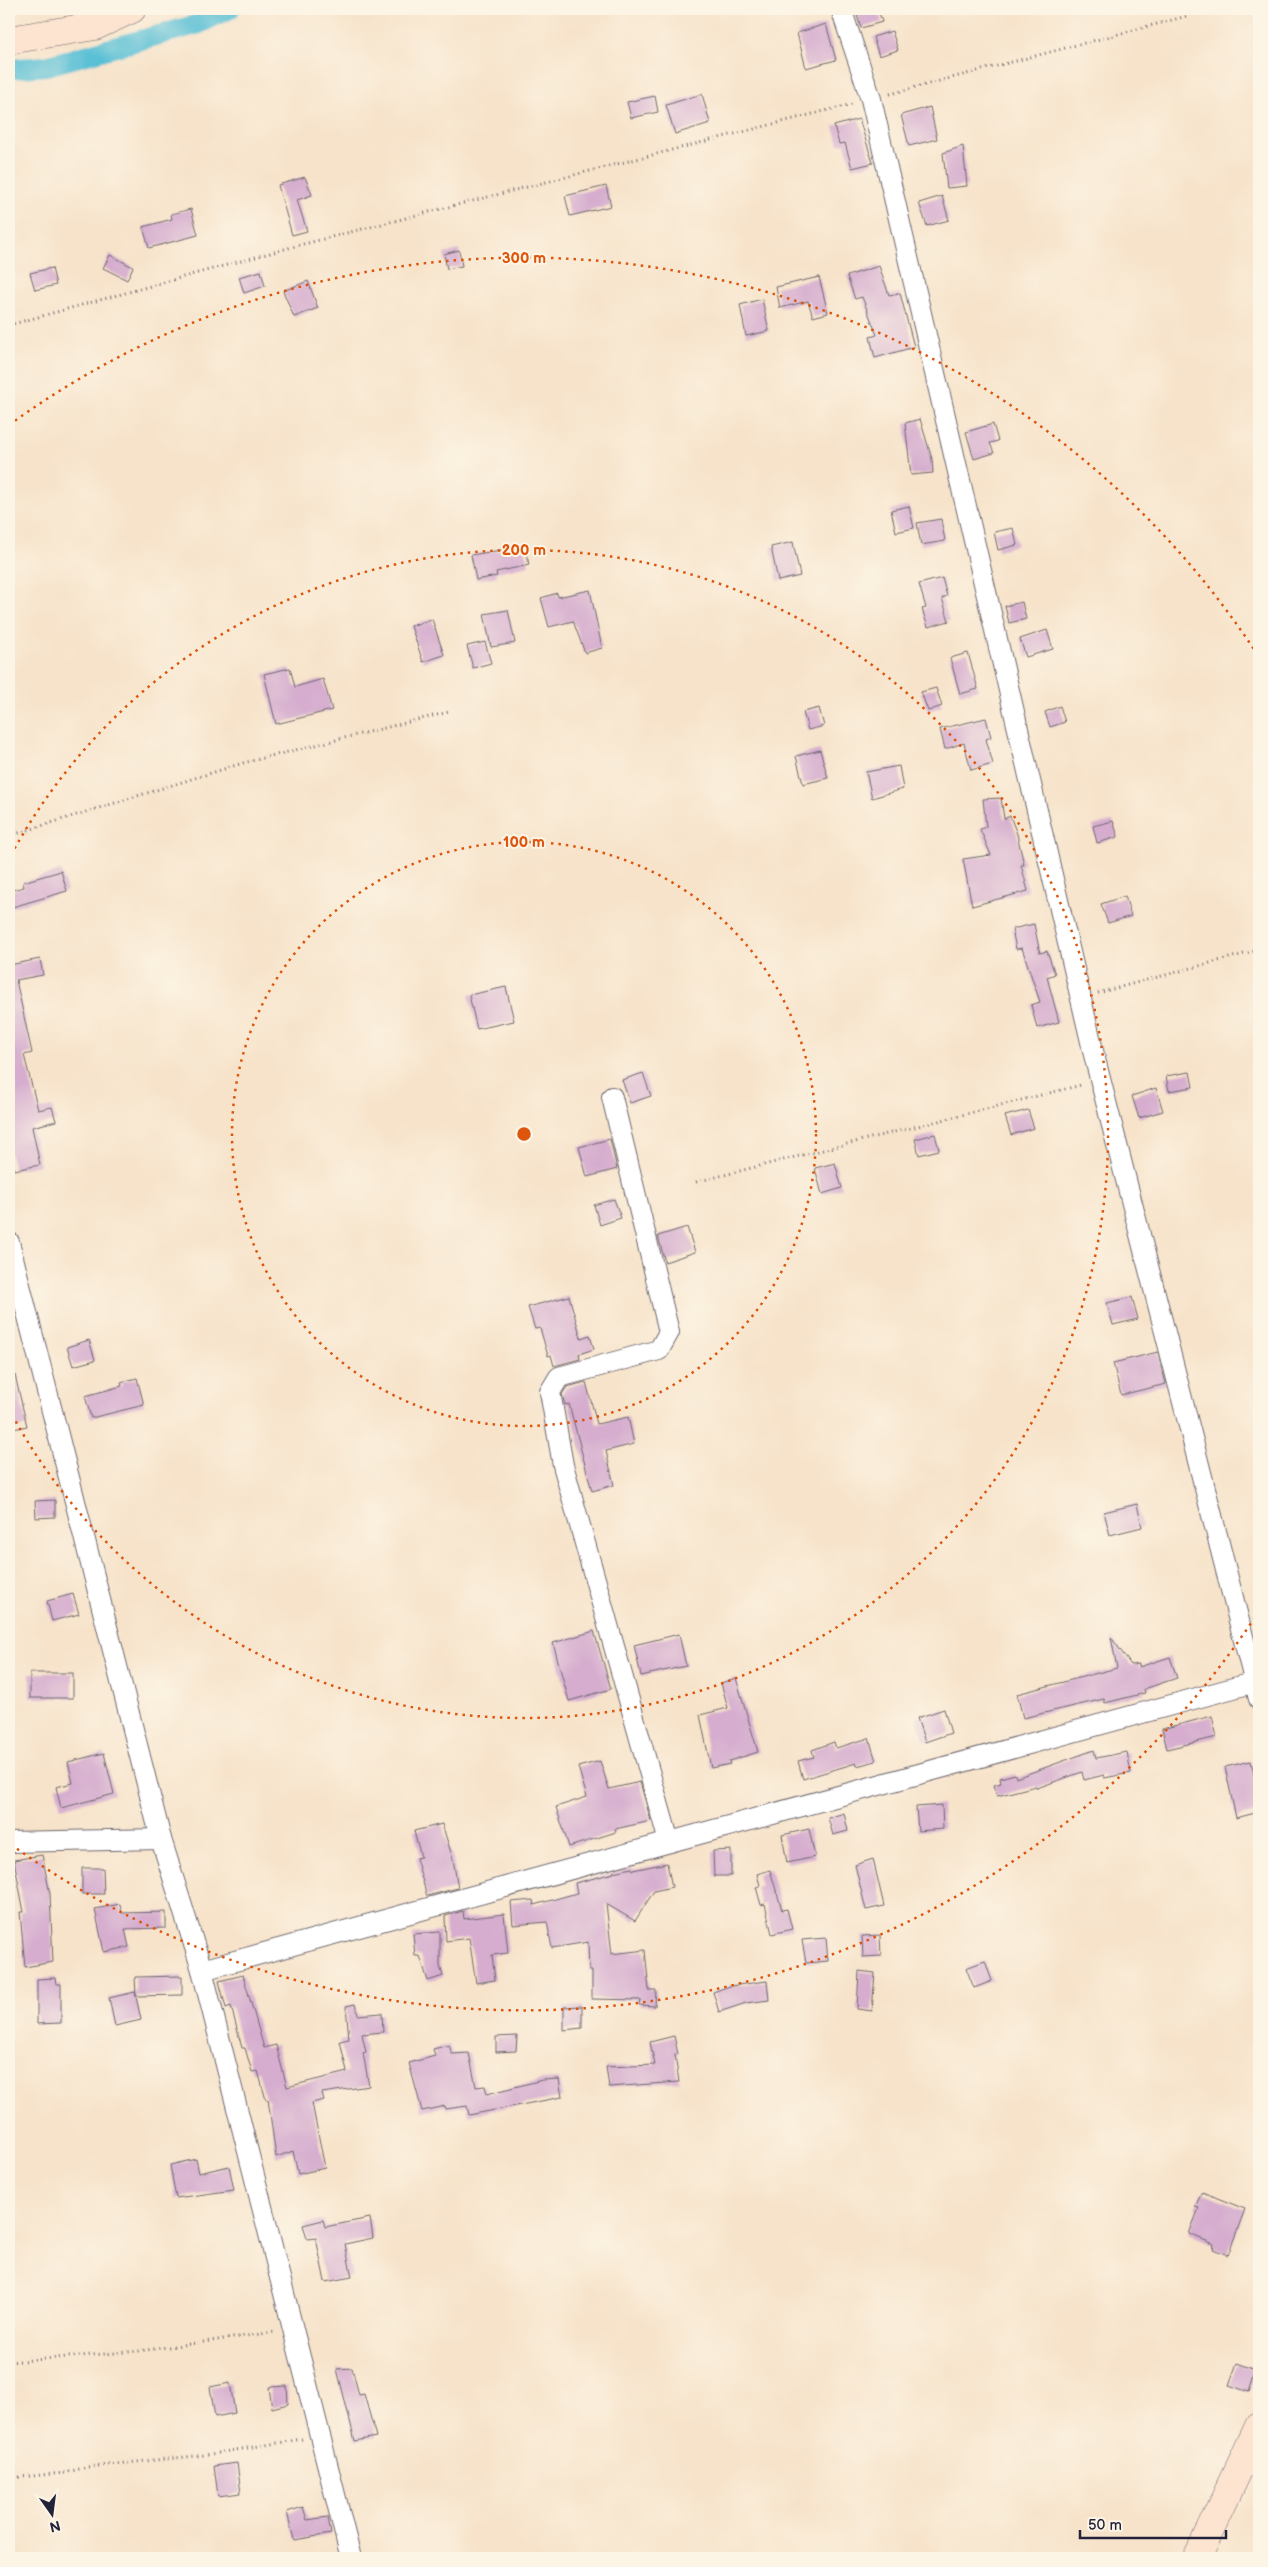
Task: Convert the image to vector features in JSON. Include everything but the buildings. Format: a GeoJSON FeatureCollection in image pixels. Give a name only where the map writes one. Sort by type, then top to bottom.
{"type":"FeatureCollection","features":[{"type":"Feature","properties":{"kind":"main road"},"geometry":{"type":"LineString","coordinates":[[9,40],[95,26],[132,9]]}},
{"type":"Feature","properties":{"kind":"main road"},"geometry":{"type":"LineString","coordinates":[[1197,2558],[1259,2426]]}},
{"type":"Feature","properties":{"kind":"street"},"geometry":{"type":"LineString","coordinates":[[202,1970],[669,1842],[1258,1688],[1101,1080],[870,99],[842,9]]}},
{"type":"Feature","properties":{"kind":"street"},"geometry":{"type":"LineString","coordinates":[[612,1097],[669,1332],[659,1350],[559,1377],[550,1392],[563,1465],[669,1842]]}},
{"type":"Feature","properties":{"kind":"street"},"geometry":{"type":"LineString","coordinates":[[9,1242],[161,1839],[202,1970],[351,2558]]}},
{"type":"Feature","properties":{"kind":"street"},"geometry":{"type":"LineString","coordinates":[[9,1842],[161,1839]]}},
{"type":"Feature","properties":{"kind":"path"},"geometry":{"type":"LineString","coordinates":[[9,325],[292,247],[1214,9]]}},
{"type":"Feature","properties":{"kind":"path"},"geometry":{"type":"LineString","coordinates":[[9,836],[243,763],[449,712]]}},
{"type":"Feature","properties":{"kind":"path"},"geometry":{"type":"LineString","coordinates":[[1081,998],[1259,950]]}},
{"type":"Feature","properties":{"kind":"path"},"geometry":{"type":"LineString","coordinates":[[696,1182],[1101,1080]]}},
{"type":"Feature","properties":{"kind":"path"},"geometry":{"type":"LineString","coordinates":[[9,2362],[139,2351],[293,2329]]}},
{"type":"Feature","properties":{"kind":"path"},"geometry":{"type":"LineString","coordinates":[[9,2478],[64,2473],[88,2467],[248,2449],[320,2435]]}},
{"type":"Feature","properties":{"kind":"waterway"},"geometry":{"type":"LineString","coordinates":[[9,69],[46,66],[199,24],[230,9]]}}]}
